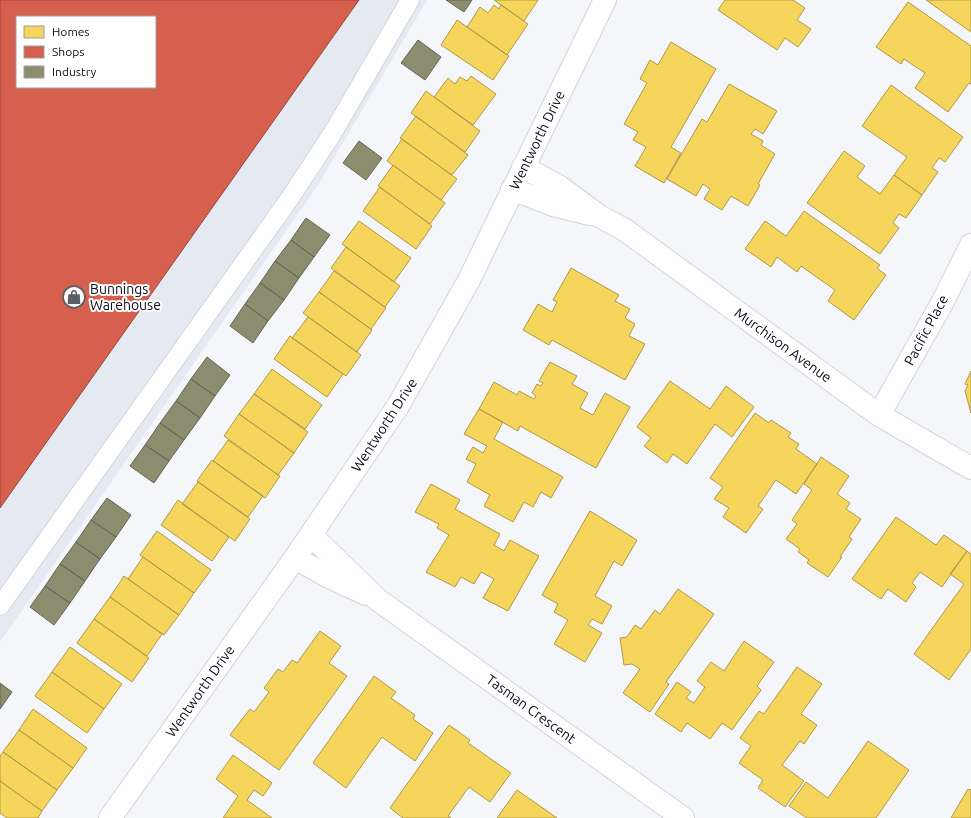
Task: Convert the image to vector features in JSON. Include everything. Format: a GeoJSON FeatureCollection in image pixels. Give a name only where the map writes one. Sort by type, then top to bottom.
{"type":"FeatureCollection","features":[{"type":"Feature","properties":{"kind":"street","name":"Wentworth Drive"},"geometry":{"type":"LineString","coordinates":[[110,818],[295,558],[398,406],[469,280],[605,0]]}},
{"type":"Feature","properties":{"kind":"street","name":"Murchison Avenue"},"geometry":{"type":"LineString","coordinates":[[523,167],[560,187],[599,216],[646,246],[880,415],[949,457],[971,468]]}},
{"type":"Feature","properties":{"kind":"street","name":"Murchison Avenue"},"geometry":{"type":"LineString","coordinates":[[512,189],[553,205],[599,216]]}},
{"type":"Feature","properties":{"kind":"street","name":"Pacific Place"},"geometry":{"type":"LineString","coordinates":[[880,415],[942,303],[971,244]]}},
{"type":"Feature","properties":{"kind":"street","name":"Tasman Crescent"},"geometry":{"type":"LineString","coordinates":[[311,535],[341,562],[378,600],[684,818]]}},
{"type":"Feature","properties":{"kind":"street","name":"Tasman Crescent"},"geometry":{"type":"LineString","coordinates":[[295,558],[329,577],[378,600]]}},
{"type":"Feature","properties":{"kind":"lane"},"geometry":{"type":"LineString","coordinates":[[0,606],[290,198],[332,134],[410,0]]}},
{"type":"Feature","properties":{"kind":"shaded area","name":"Bunnings Warehouse"},"geometry":{"type":"Polygon","coordinates":[[[0,0],[427,0],[318,185],[0,642],[0,0]]]}},
{"type":"Feature","properties":{"kind":"building: Homes"},"geometry":{"type":"Polygon","coordinates":[[[494,0],[538,0],[524,21],[494,0]]]}},
{"type":"Feature","properties":{"kind":"building: Homes"},"geometry":{"type":"Polygon","coordinates":[[[725,0],[793,0],[805,8],[797,20],[811,29],[798,47],[785,38],[777,50],[718,10],[725,0]]]}},
{"type":"Feature","properties":{"kind":"building: Homes"},"geometry":{"type":"Polygon","coordinates":[[[926,0],[971,0],[971,32],[926,0]]]}},
{"type":"Feature","properties":{"kind":"building: Homes"},"geometry":{"type":"Polygon","coordinates":[[[908,2],[971,46],[971,84],[969,83],[948,112],[915,88],[925,73],[904,59],[901,64],[876,47],[908,2]]]}},
{"type":"Feature","properties":{"kind":"building: Homes"},"geometry":{"type":"Polygon","coordinates":[[[494,5],[499,9],[501,5],[528,24],[507,55],[467,27],[480,7],[488,13],[494,5]]]}},
{"type":"Feature","properties":{"kind":"building: Homes"},"geometry":{"type":"Polygon","coordinates":[[[457,20],[509,56],[493,80],[441,45],[457,20]]]}},
{"type":"Feature","properties":{"kind":"building: Homes"},"geometry":{"type":"Polygon","coordinates":[[[671,42],[716,69],[671,147],[681,153],[664,183],[635,166],[646,147],[633,140],[638,132],[624,124],[647,83],[640,79],[650,60],[658,65],[671,42]]]}},
{"type":"Feature","properties":{"kind":"building: Homes"},"geometry":{"type":"Polygon","coordinates":[[[471,76],[496,94],[473,125],[434,97],[448,78],[455,84],[460,77],[467,81],[471,76]]]}},
{"type":"Feature","properties":{"kind":"building: Homes"},"geometry":{"type":"Polygon","coordinates":[[[729,84],[777,111],[763,134],[755,129],[751,134],[763,141],[761,145],[775,154],[758,184],[760,185],[748,206],[731,196],[722,210],[704,199],[710,189],[703,184],[696,196],[667,179],[702,119],[707,122],[729,84]]]}},
{"type":"Feature","properties":{"kind":"building: Homes"},"geometry":{"type":"Polygon","coordinates":[[[891,85],[963,137],[945,162],[939,158],[932,168],[938,172],[922,195],[894,175],[907,157],[862,126],[891,85]]]}},
{"type":"Feature","properties":{"kind":"building: Homes"},"geometry":{"type":"Polygon","coordinates":[[[426,91],[480,131],[465,152],[411,113],[426,91]]]}},
{"type":"Feature","properties":{"kind":"building: Homes"},"geometry":{"type":"Polygon","coordinates":[[[416,116],[468,155],[452,175],[400,138],[416,116]]]}},
{"type":"Feature","properties":{"kind":"building: Homes"},"geometry":{"type":"Polygon","coordinates":[[[402,139],[457,179],[441,200],[387,161],[402,139]]]}},
{"type":"Feature","properties":{"kind":"building: Homes"},"geometry":{"type":"Polygon","coordinates":[[[844,151],[865,166],[857,177],[880,194],[894,175],[922,195],[906,218],[899,214],[893,223],[899,228],[880,254],[807,203],[844,151]]]}},
{"type":"Feature","properties":{"kind":"building: Homes"},"geometry":{"type":"Polygon","coordinates":[[[393,165],[445,203],[430,224],[378,186],[393,165]]]}},
{"type":"Feature","properties":{"kind":"building: Homes"},"geometry":{"type":"Polygon","coordinates":[[[380,187],[432,226],[416,249],[363,211],[380,187]]]}},
{"type":"Feature","properties":{"kind":"building: Homes"},"geometry":{"type":"Polygon","coordinates":[[[804,211],[880,265],[877,268],[886,275],[854,320],[828,301],[835,290],[801,266],[797,272],[777,257],[771,267],[745,249],[765,221],[786,236],[804,211]]]}},
{"type":"Feature","properties":{"kind":"building: Homes"},"geometry":{"type":"Polygon","coordinates":[[[359,221],[411,258],[394,282],[342,244],[359,221]]]}},
{"type":"Feature","properties":{"kind":"building: Homes"},"geometry":{"type":"Polygon","coordinates":[[[346,247],[400,286],[385,307],[331,268],[346,247]]]}},
{"type":"Feature","properties":{"kind":"building: Homes"},"geometry":{"type":"Polygon","coordinates":[[[571,268],[619,295],[615,301],[630,309],[625,318],[635,324],[629,336],[645,344],[625,380],[552,340],[549,345],[523,330],[538,304],[552,312],[557,302],[553,300],[571,268]]]}},
{"type":"Feature","properties":{"kind":"building: Homes"},"geometry":{"type":"Polygon","coordinates":[[[334,271],[386,308],[371,329],[319,292],[334,271]]]}},
{"type":"Feature","properties":{"kind":"building: Homes"},"geometry":{"type":"Polygon","coordinates":[[[319,292],[372,330],[357,352],[303,313],[319,292]]]}},
{"type":"Feature","properties":{"kind":"building: Homes"},"geometry":{"type":"Polygon","coordinates":[[[308,317],[361,355],[346,376],[292,338],[308,317]]]}},
{"type":"Feature","properties":{"kind":"building: Homes"},"geometry":{"type":"Polygon","coordinates":[[[290,336],[343,374],[327,397],[274,359],[290,336]]]}},
{"type":"Feature","properties":{"kind":"building: Homes"},"geometry":{"type":"Polygon","coordinates":[[[550,362],[577,376],[572,384],[588,393],[580,408],[593,415],[605,393],[630,407],[596,468],[520,426],[518,431],[479,409],[494,382],[517,395],[519,391],[534,399],[536,396],[532,393],[537,384],[541,386],[543,383],[539,381],[550,362]]]}},
{"type":"Feature","properties":{"kind":"building: Homes"},"geometry":{"type":"Polygon","coordinates":[[[272,369],[322,405],[305,429],[254,394],[272,369]]]}},
{"type":"Feature","properties":{"kind":"building: Homes"},"geometry":{"type":"Polygon","coordinates":[[[971,371],[971,413],[965,391],[968,385],[965,384],[971,371]]]}},
{"type":"Feature","properties":{"kind":"building: Homes"},"geometry":{"type":"Polygon","coordinates":[[[670,381],[710,409],[726,386],[754,407],[732,437],[715,424],[687,464],[673,454],[667,463],[644,446],[651,438],[637,427],[670,381]]]}},
{"type":"Feature","properties":{"kind":"building: Homes"},"geometry":{"type":"Polygon","coordinates":[[[254,394],[308,432],[294,453],[239,414],[254,394]]]}},
{"type":"Feature","properties":{"kind":"building: Homes"},"geometry":{"type":"Polygon","coordinates":[[[479,409],[503,422],[494,439],[563,477],[551,498],[541,492],[533,507],[524,502],[513,522],[484,506],[490,495],[467,482],[476,464],[466,459],[473,447],[483,453],[487,446],[464,434],[479,409]]]}},
{"type":"Feature","properties":{"kind":"building: Homes"},"geometry":{"type":"Polygon","coordinates":[[[755,413],[769,423],[771,420],[791,433],[788,437],[799,444],[796,449],[817,464],[796,494],[776,480],[758,506],[763,509],[746,533],[723,517],[729,508],[714,499],[723,487],[710,478],[755,413]]]}},
{"type":"Feature","properties":{"kind":"building: Homes"},"geometry":{"type":"Polygon","coordinates":[[[239,414],[294,453],[278,475],[224,436],[239,414]]]}},
{"type":"Feature","properties":{"kind":"building: Homes"},"geometry":{"type":"Polygon","coordinates":[[[228,440],[280,476],[265,498],[213,461],[228,440]]]}},
{"type":"Feature","properties":{"kind":"building: Homes"},"geometry":{"type":"Polygon","coordinates":[[[821,457],[849,476],[837,494],[850,503],[846,509],[861,519],[849,537],[852,539],[840,557],[842,557],[828,577],[807,563],[809,560],[798,552],[800,549],[786,539],[797,524],[792,520],[812,490],[804,484],[821,457]]]}},
{"type":"Feature","properties":{"kind":"building: Homes"},"geometry":{"type":"Polygon","coordinates":[[[212,460],[263,496],[248,517],[197,481],[212,460]]]}},
{"type":"Feature","properties":{"kind":"building: Homes"},"geometry":{"type":"Polygon","coordinates":[[[198,482],[250,519],[235,541],[182,504],[198,482]]]}},
{"type":"Feature","properties":{"kind":"building: Homes"},"geometry":{"type":"Polygon","coordinates":[[[431,484],[460,500],[455,509],[500,534],[494,545],[504,551],[510,540],[539,556],[508,611],[483,598],[494,579],[481,572],[474,584],[461,577],[455,587],[426,572],[449,535],[437,528],[439,524],[415,512],[431,484]]]}},
{"type":"Feature","properties":{"kind":"building: Homes"},"geometry":{"type":"Polygon","coordinates":[[[178,500],[229,537],[212,561],[161,525],[178,500]]]}},
{"type":"Feature","properties":{"kind":"building: Homes"},"geometry":{"type":"Polygon","coordinates":[[[590,511],[637,540],[622,566],[614,561],[595,596],[612,606],[602,624],[592,619],[588,625],[602,633],[585,662],[554,644],[568,620],[554,612],[558,604],[542,595],[590,511]]]}},
{"type":"Feature","properties":{"kind":"building: Homes"},"geometry":{"type":"Polygon","coordinates":[[[896,517],[936,545],[944,535],[967,551],[942,587],[920,572],[912,583],[916,587],[906,602],[888,589],[881,599],[852,579],[896,517]]]}},
{"type":"Feature","properties":{"kind":"building: Homes"},"geometry":{"type":"Polygon","coordinates":[[[157,531],[211,570],[194,593],[140,555],[157,531]]]}},
{"type":"Feature","properties":{"kind":"building: Homes"},"geometry":{"type":"Polygon","coordinates":[[[967,551],[971,554],[971,649],[949,680],[914,654],[964,584],[950,574],[967,551]]]}},
{"type":"Feature","properties":{"kind":"building: Homes"},"geometry":{"type":"Polygon","coordinates":[[[143,557],[194,593],[179,615],[128,579],[143,557]]]}},
{"type":"Feature","properties":{"kind":"building: Homes"},"geometry":{"type":"Polygon","coordinates":[[[124,576],[179,615],[164,635],[110,597],[124,576]]]}},
{"type":"Feature","properties":{"kind":"building: Homes"},"geometry":{"type":"Polygon","coordinates":[[[678,589],[714,614],[666,682],[669,684],[650,712],[623,693],[640,669],[632,664],[624,665],[620,638],[627,637],[635,625],[641,629],[655,610],[660,614],[678,589]]]}},
{"type":"Feature","properties":{"kind":"building: Homes"},"geometry":{"type":"Polygon","coordinates":[[[110,597],[162,634],[147,656],[94,619],[110,597]]]}},
{"type":"Feature","properties":{"kind":"building: Homes"},"geometry":{"type":"Polygon","coordinates":[[[94,619],[149,658],[132,682],[77,643],[94,619]]]}},
{"type":"Feature","properties":{"kind":"building: Homes"},"geometry":{"type":"Polygon","coordinates":[[[320,631],[341,646],[329,663],[347,676],[279,770],[230,735],[250,709],[254,712],[269,692],[264,688],[278,669],[283,672],[292,660],[297,663],[320,631]]]}},
{"type":"Feature","properties":{"kind":"building: Homes"},"geometry":{"type":"Polygon","coordinates":[[[744,641],[774,662],[757,686],[761,690],[732,730],[722,723],[710,739],[687,723],[681,732],[655,714],[677,682],[691,692],[686,698],[694,703],[705,687],[697,681],[711,662],[724,671],[744,641]]]}},
{"type":"Feature","properties":{"kind":"building: Homes"},"geometry":{"type":"Polygon","coordinates":[[[70,647],[122,684],[104,709],[52,672],[70,647]]]}},
{"type":"Feature","properties":{"kind":"building: Homes"},"geometry":{"type":"Polygon","coordinates":[[[797,667],[822,684],[801,714],[817,725],[804,744],[800,741],[782,765],[804,781],[785,807],[758,788],[763,780],[739,763],[751,746],[740,738],[759,711],[764,714],[797,667]]]}},
{"type":"Feature","properties":{"kind":"building: Homes"},"geometry":{"type":"Polygon","coordinates":[[[52,672],[104,709],[87,733],[35,696],[52,672]]]}},
{"type":"Feature","properties":{"kind":"building: Homes"},"geometry":{"type":"Polygon","coordinates":[[[374,676],[396,692],[391,698],[415,715],[413,719],[433,733],[415,761],[382,737],[346,788],[313,763],[374,676]]]}},
{"type":"Feature","properties":{"kind":"building: Homes"},"geometry":{"type":"Polygon","coordinates":[[[33,709],[87,748],[73,768],[19,730],[33,709]]]}},
{"type":"Feature","properties":{"kind":"building: Homes"},"geometry":{"type":"Polygon","coordinates":[[[449,725],[470,740],[468,743],[511,773],[490,802],[469,787],[448,816],[451,818],[403,818],[390,808],[449,725]]]}},
{"type":"Feature","properties":{"kind":"building: Homes"},"geometry":{"type":"Polygon","coordinates":[[[19,730],[73,768],[57,790],[3,752],[19,730]]]}},
{"type":"Feature","properties":{"kind":"building: Homes"},"geometry":{"type":"Polygon","coordinates":[[[868,741],[909,770],[876,818],[807,818],[789,806],[806,782],[828,798],[868,741]]]}},
{"type":"Feature","properties":{"kind":"building: Homes"},"geometry":{"type":"Polygon","coordinates":[[[3,752],[57,790],[42,811],[0,781],[0,756],[3,752]]]}},
{"type":"Feature","properties":{"kind":"building: Homes"},"geometry":{"type":"Polygon","coordinates":[[[233,755],[272,783],[263,796],[254,790],[247,800],[272,818],[223,818],[238,796],[216,779],[233,755]]]}},
{"type":"Feature","properties":{"kind":"building: Homes"},"geometry":{"type":"Polygon","coordinates":[[[0,781],[42,811],[38,818],[7,818],[0,813],[0,781]]]}},
{"type":"Feature","properties":{"kind":"building: Homes"},"geometry":{"type":"Polygon","coordinates":[[[968,789],[971,789],[971,818],[951,818],[968,789]]]}},
{"type":"Feature","properties":{"kind":"building: Homes"},"geometry":{"type":"Polygon","coordinates":[[[517,790],[557,818],[497,818],[517,790]]]}},
{"type":"Feature","properties":{"kind":"building: Shops","name":"Bunnings Warehouse"},"geometry":{"type":"Polygon","coordinates":[[[0,0],[359,0],[0,508],[0,0]]]}},
{"type":"Feature","properties":{"kind":"building: Industry"},"geometry":{"type":"Polygon","coordinates":[[[446,0],[472,0],[464,12],[446,0]]]}},
{"type":"Feature","properties":{"kind":"building: Industry"},"geometry":{"type":"Polygon","coordinates":[[[418,40],[441,57],[425,80],[401,63],[418,40]]]}},
{"type":"Feature","properties":{"kind":"building: Industry"},"geometry":{"type":"Polygon","coordinates":[[[359,141],[382,158],[366,180],[343,163],[359,141]]]}},
{"type":"Feature","properties":{"kind":"building: Industry"},"geometry":{"type":"Polygon","coordinates":[[[306,218],[330,235],[314,257],[291,240],[306,218]]]}},
{"type":"Feature","properties":{"kind":"building: Industry"},"geometry":{"type":"Polygon","coordinates":[[[291,240],[314,257],[299,278],[275,261],[291,240]]]}},
{"type":"Feature","properties":{"kind":"building: Industry"},"geometry":{"type":"Polygon","coordinates":[[[275,261],[299,278],[284,300],[260,283],[275,261]]]}},
{"type":"Feature","properties":{"kind":"building: Industry"},"geometry":{"type":"Polygon","coordinates":[[[260,283],[284,300],[268,321],[245,304],[260,283]]]}},
{"type":"Feature","properties":{"kind":"building: Industry"},"geometry":{"type":"Polygon","coordinates":[[[245,304],[268,321],[253,343],[230,326],[245,304]]]}},
{"type":"Feature","properties":{"kind":"building: Industry"},"geometry":{"type":"Polygon","coordinates":[[[207,357],[230,375],[215,396],[191,379],[207,357]]]}},
{"type":"Feature","properties":{"kind":"building: Industry"},"geometry":{"type":"Polygon","coordinates":[[[191,379],[215,396],[200,418],[176,401],[191,379]]]}},
{"type":"Feature","properties":{"kind":"building: Industry"},"geometry":{"type":"Polygon","coordinates":[[[176,401],[200,418],[184,440],[160,423],[176,401]]]}},
{"type":"Feature","properties":{"kind":"building: Industry"},"geometry":{"type":"Polygon","coordinates":[[[160,423],[184,440],[169,461],[145,445],[160,423]]]}},
{"type":"Feature","properties":{"kind":"building: Industry"},"geometry":{"type":"Polygon","coordinates":[[[145,445],[169,461],[154,483],[130,466],[145,445]]]}},
{"type":"Feature","properties":{"kind":"building: Industry"},"geometry":{"type":"Polygon","coordinates":[[[107,498],[131,515],[116,537],[91,520],[107,498]]]}},
{"type":"Feature","properties":{"kind":"building: Industry"},"geometry":{"type":"Polygon","coordinates":[[[91,520],[116,537],[100,559],[76,542],[91,520]]]}},
{"type":"Feature","properties":{"kind":"building: Industry"},"geometry":{"type":"Polygon","coordinates":[[[76,542],[100,559],[85,581],[60,564],[76,542]]]}},
{"type":"Feature","properties":{"kind":"building: Industry"},"geometry":{"type":"Polygon","coordinates":[[[60,564],[85,581],[70,603],[45,586],[60,564]]]}},
{"type":"Feature","properties":{"kind":"building: Industry"},"geometry":{"type":"Polygon","coordinates":[[[45,586],[70,603],[54,625],[30,607],[45,586]]]}},
{"type":"Feature","properties":{"kind":"building: Industry"},"geometry":{"type":"Polygon","coordinates":[[[0,683],[12,692],[0,709],[0,683]]]}},
{"type":"Feature","properties":{"kind":"place","name":"Bunnings Warehouse"},"geometry":{"type":"Point","coordinates":[74,297]}}]}
